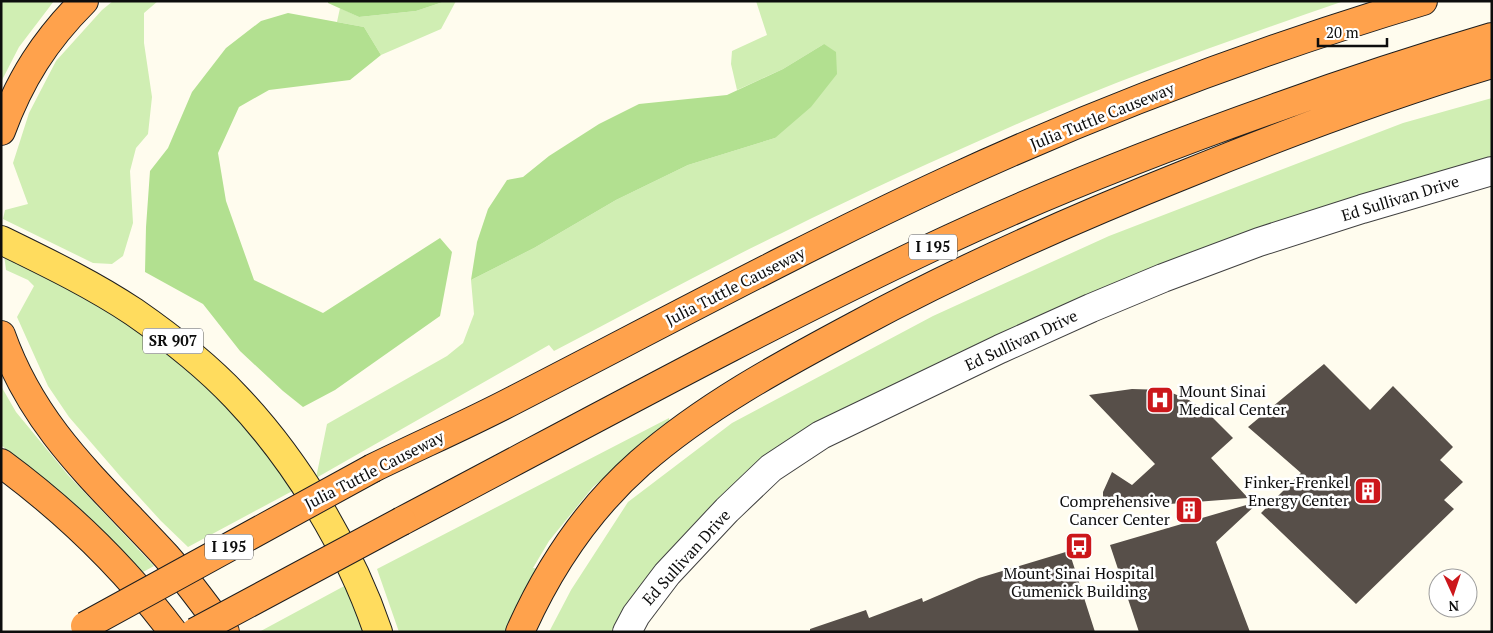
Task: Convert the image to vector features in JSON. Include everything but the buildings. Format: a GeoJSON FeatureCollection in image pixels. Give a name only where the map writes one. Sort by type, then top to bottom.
{"type":"FeatureCollection","features":[{"type":"Feature","properties":{"kind":"highway"},"geometry":{"type":"LineString","coordinates":[[1,130],[10,108],[36,58],[52,36],[84,1]]}},
{"type":"Feature","properties":{"kind":"highway","name":"Julia Tuttle Causeway"},"geometry":{"type":"LineString","coordinates":[[80,629],[374,468],[511,402],[791,256],[948,181],[1103,114],[1263,52],[1422,1]]}},
{"type":"Feature","properties":{"kind":"highway","name":"I 195"},"geometry":{"type":"LineString","coordinates":[[195,632],[756,335],[856,284],[958,236],[1084,180],[1164,149],[1349,82],[1492,37]]}},
{"type":"Feature","properties":{"kind":"highway"},"geometry":{"type":"LineString","coordinates":[[520,632],[541,588],[562,554],[613,490],[668,440],[727,399],[764,377],[821,344],[929,287],[1062,226],[1164,183],[1327,119],[1400,93],[1492,64]]}},
{"type":"Feature","properties":{"kind":"highway"},"geometry":{"type":"LineString","coordinates":[[1,334],[10,359],[24,388],[42,417],[82,468],[168,558],[224,632]]}},
{"type":"Feature","properties":{"kind":"highway"},"geometry":{"type":"LineString","coordinates":[[1,463],[66,515],[129,579],[173,632]]}},
{"type":"Feature","properties":{"kind":"main road","name":"SR 907"},"geometry":{"type":"LineString","coordinates":[[1,240],[93,287],[133,311],[198,361],[235,396],[275,443],[342,547],[378,632]]}},
{"type":"Feature","properties":{"kind":"street","name":"Ed Sullivan Drive"},"geometry":{"type":"LineString","coordinates":[[627,632],[636,615],[663,579],[738,499],[771,468],[821,436],[1000,349],[1091,308],[1172,275],[1259,242],[1362,209],[1492,171]]}},
{"type":"Feature","properties":{"kind":"green space"},"geometry":{"type":"Polygon","coordinates":[[[1,1],[54,1],[19,47],[1,82],[1,1]]]}},
{"type":"Feature","properties":{"kind":"green space"},"geometry":{"type":"Polygon","coordinates":[[[113,1],[158,1],[144,13],[144,43],[152,97],[148,134],[136,148],[130,171],[133,223],[123,256],[112,264],[93,263],[3,219],[5,210],[28,204],[13,163],[29,113],[56,61],[102,10],[113,1]]]}},
{"type":"Feature","properties":{"kind":"green space"},"geometry":{"type":"Polygon","coordinates":[[[328,1],[446,1],[416,11],[359,17],[328,3],[328,1]]]}},
{"type":"Feature","properties":{"kind":"green space"},"geometry":{"type":"Polygon","coordinates":[[[446,1],[456,1],[441,29],[381,55],[364,27],[337,22],[340,8],[359,17],[416,11],[446,1]]]}},
{"type":"Feature","properties":{"kind":"green space"},"geometry":{"type":"Polygon","coordinates":[[[756,1],[1344,1],[1144,72],[1026,120],[903,175],[753,247],[554,351],[549,345],[316,478],[327,424],[447,356],[463,343],[474,314],[471,280],[534,248],[616,200],[688,165],[775,138],[824,44],[783,69],[737,90],[731,64],[732,51],[767,35],[756,1]]]}},
{"type":"Feature","properties":{"kind":"green space"},"geometry":{"type":"Polygon","coordinates":[[[288,13],[364,27],[381,55],[350,80],[269,90],[239,107],[218,153],[226,201],[254,280],[323,313],[440,238],[452,252],[440,316],[335,390],[303,407],[240,351],[203,304],[145,272],[150,171],[168,148],[192,92],[226,48],[261,21],[288,13]]]}},
{"type":"Feature","properties":{"kind":"green space"},"geometry":{"type":"Polygon","coordinates":[[[824,44],[836,52],[837,74],[811,107],[775,138],[688,165],[616,200],[534,248],[471,280],[477,242],[488,209],[507,180],[523,177],[549,156],[599,124],[639,104],[727,95],[783,69],[824,44]]]}},
{"type":"Feature","properties":{"kind":"green space"},"geometry":{"type":"Polygon","coordinates":[[[1492,98],[1492,157],[1405,183],[846,410],[658,564],[613,632],[549,632],[571,590],[628,502],[732,423],[933,316],[1109,236],[1403,123],[1492,98]]]}},
{"type":"Feature","properties":{"kind":"green space"},"geometry":{"type":"Polygon","coordinates":[[[4,254],[75,286],[168,348],[221,395],[298,488],[188,547],[161,521],[120,476],[69,417],[48,386],[17,317],[34,286],[28,280],[6,270],[4,254]]]}},
{"type":"Feature","properties":{"kind":"green space"},"geometry":{"type":"Polygon","coordinates":[[[1,386],[16,412],[68,475],[154,566],[143,572],[86,514],[1,445],[1,386]]]}},
{"type":"Feature","properties":{"kind":"green space"},"geometry":{"type":"Polygon","coordinates":[[[669,418],[670,423],[593,487],[549,541],[533,568],[540,569],[507,632],[399,632],[377,569],[669,418]]]}},
{"type":"Feature","properties":{"kind":"green space"},"geometry":{"type":"Polygon","coordinates":[[[348,584],[372,632],[259,632],[348,584]]]}},
{"type":"Feature","properties":{"kind":"place","name":"Mount Sinai Medical Center"},"geometry":{"type":"Point","coordinates":[1160,400]}},
{"type":"Feature","properties":{"kind":"place","name":"Finker-Frenkel Energy Center"},"geometry":{"type":"Point","coordinates":[1368,491]}},
{"type":"Feature","properties":{"kind":"place","name":"Comprehensive Cancer Center"},"geometry":{"type":"Point","coordinates":[1189,510]}},
{"type":"Feature","properties":{"kind":"place","name":"Mount Sinai Hospital Gumenick Building"},"geometry":{"type":"Point","coordinates":[1079,546]}}]}
